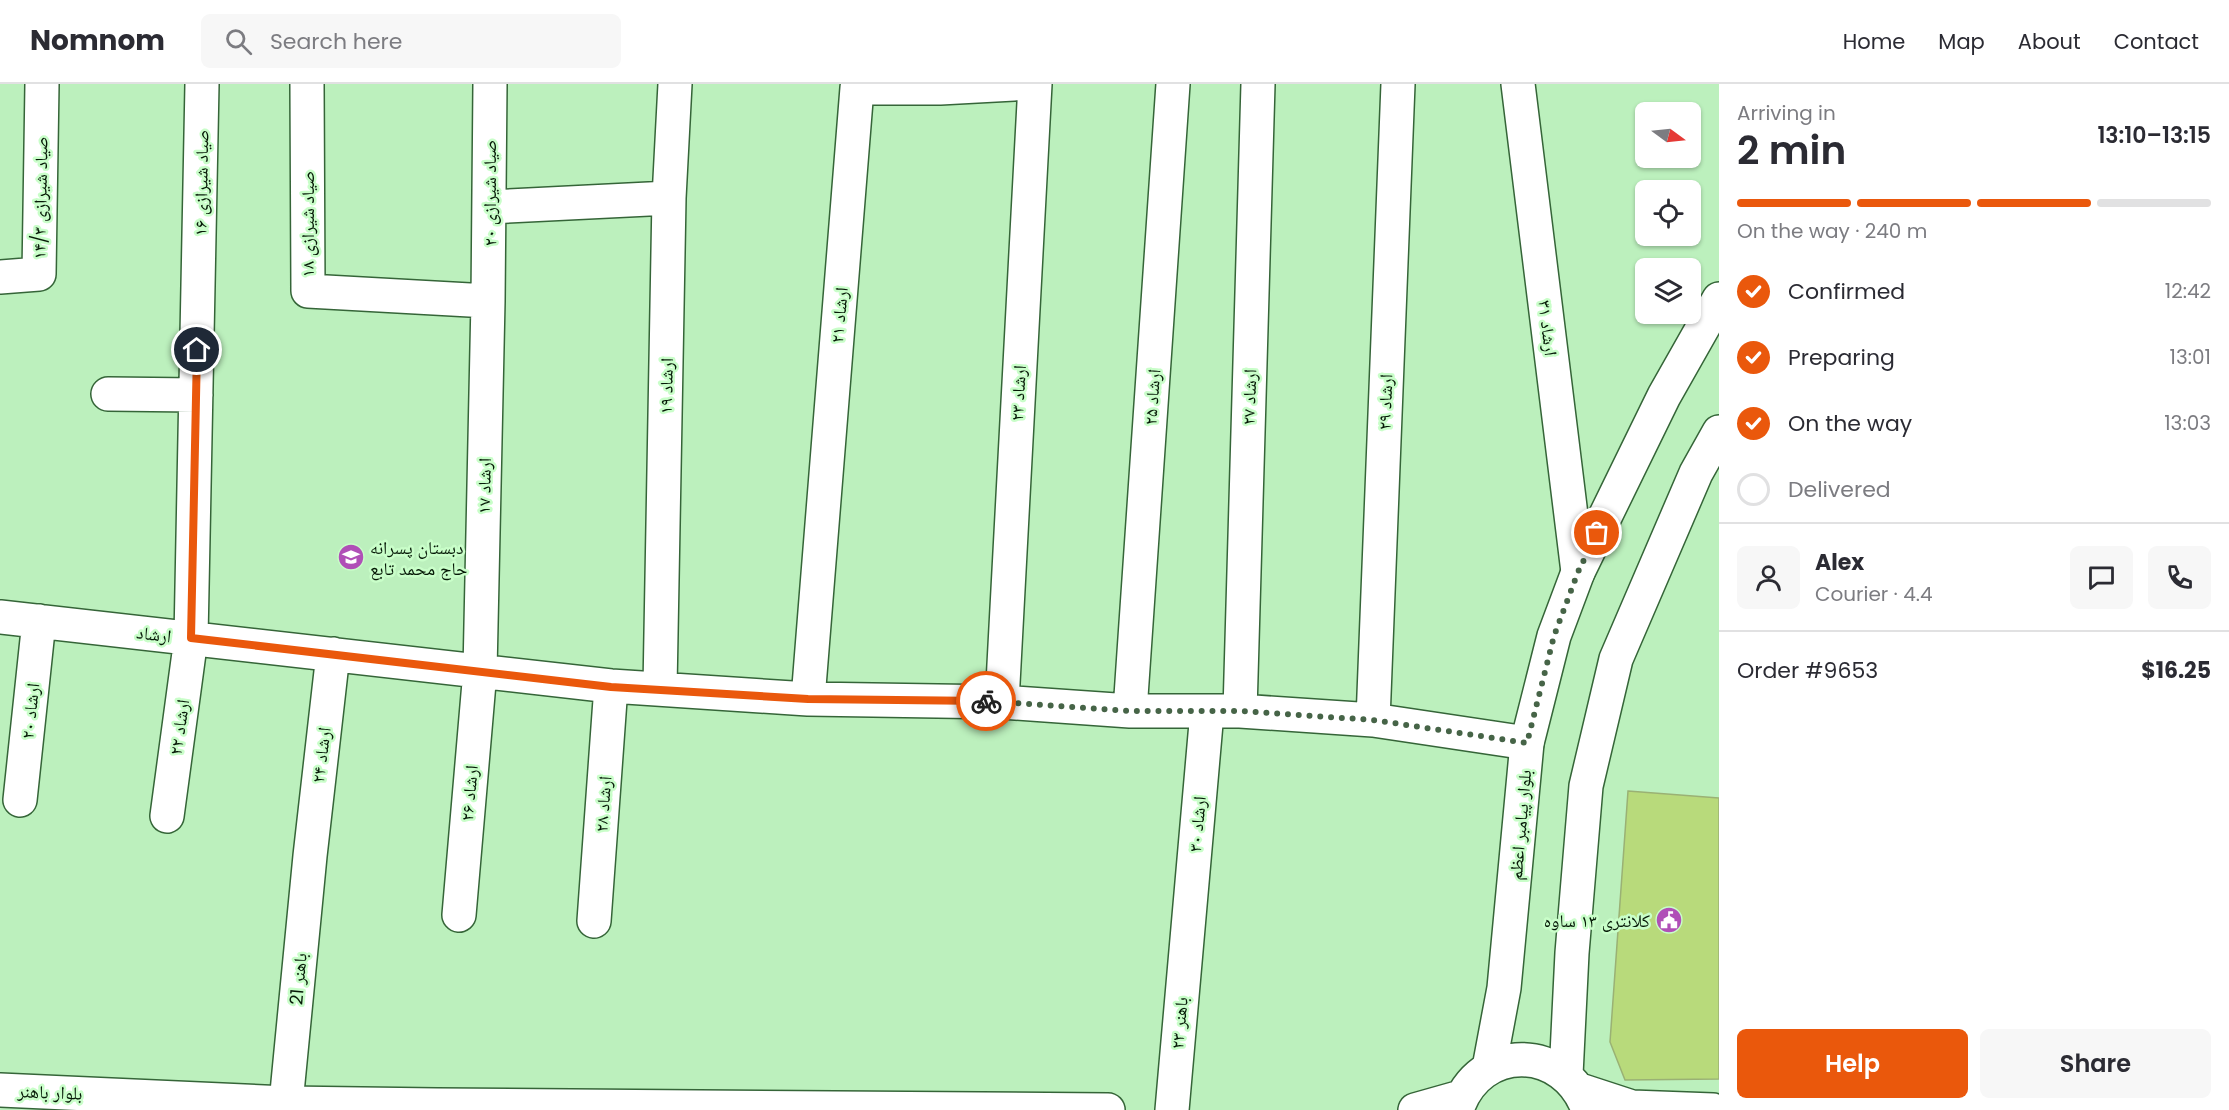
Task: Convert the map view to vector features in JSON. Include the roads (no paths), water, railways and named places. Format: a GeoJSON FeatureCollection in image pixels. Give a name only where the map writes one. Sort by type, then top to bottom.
{"type":"FeatureCollection","features":[{"type":"Feature","properties":{"kind":"street","name":"صیاد شیرازی ۱۴/۳"},"geometry":{"type":"LineString","coordinates":[[0,277],[39,274],[42,84]]}},
{"type":"Feature","properties":{"kind":"street","name":"صیاد شیرازی ۱۶"},"geometry":{"type":"LineString","coordinates":[[196,395],[202,84]]}},
{"type":"Feature","properties":{"kind":"street","name":"صیاد شیرازی ۱۸"},"geometry":{"type":"LineString","coordinates":[[307,84],[308,291],[488,301]]}},
{"type":"Feature","properties":{"kind":"street","name":"صیاد شیرازی ۲۰"},"geometry":{"type":"LineString","coordinates":[[488,301],[490,84]]}},
{"type":"Feature","properties":{"kind":"street","name":"ارشاد ۱۹"},"geometry":{"type":"LineString","coordinates":[[660,688],[669,198],[675,84]]}},
{"type":"Feature","properties":{"kind":"street","name":"ارشاد ۲۱"},"geometry":{"type":"LineString","coordinates":[[808,699],[857,88],[1014,84]]}},
{"type":"Feature","properties":{"kind":"street","name":"ارشاد ۲۳"},"geometry":{"type":"LineString","coordinates":[[1002,702],[1035,84]]}},
{"type":"Feature","properties":{"kind":"street","name":"ارشاد ۲۵"},"geometry":{"type":"LineString","coordinates":[[1130,711],[1173,84]]}},
{"type":"Feature","properties":{"kind":"street","name":"ارشاد ۲۷"},"geometry":{"type":"LineString","coordinates":[[1240,711],[1258,84]]}},
{"type":"Feature","properties":{"kind":"street","name":"ارشاد ۲۹"},"geometry":{"type":"LineString","coordinates":[[1373,720],[1398,84]]}},
{"type":"Feature","properties":{"kind":"street","name":"ارشاد ۳۱"},"geometry":{"type":"LineString","coordinates":[[1518,84],[1578,572]]}},
{"type":"Feature","properties":{"kind":"street"},"geometry":{"type":"LineString","coordinates":[[489,207],[669,198]]}},
{"type":"Feature","properties":{"kind":"street","name":"بلوار پیامبر اعظم"},"geometry":{"type":"LineString","coordinates":[[1489,1068],[1504,988],[1527,743],[1554,636],[1578,572],[1664,396],[1719,299]]}},
{"type":"Feature","properties":{"kind":"street","name":"ارشاد ۱۷"},"geometry":{"type":"LineString","coordinates":[[480,671],[488,301]]}},
{"type":"Feature","properties":{"kind":"street"},"geometry":{"type":"LineString","coordinates":[[108,394],[196,395]]}},
{"type":"Feature","properties":{"kind":"street","name":"ارشاد ۲۲"},"geometry":{"type":"LineString","coordinates":[[167,816],[191,638],[196,395]]}},
{"type":"Feature","properties":{"kind":"street"},"geometry":{"type":"LineString","coordinates":[[1578,1092],[1572,953],[1586,786],[1616,659],[1695,473],[1719,432]]}},
{"type":"Feature","properties":{"kind":"street","name":"ارشاد"},"geometry":{"type":"LineString","coordinates":[[0,617],[611,687],[660,688],[808,699],[1002,702],[1130,711],[1240,711],[1373,720],[1527,743]]}},
{"type":"Feature","properties":{"kind":"street","name":"ارشاد ۲۰"},"geometry":{"type":"LineString","coordinates":[[20,800],[39,621]]}},
{"type":"Feature","properties":{"kind":"street","name":"ارشاد ۲۴"},"geometry":{"type":"LineString","coordinates":[[310,856],[333,654]]}},
{"type":"Feature","properties":{"kind":"street","name":"ارشاد ۲۶"},"geometry":{"type":"LineString","coordinates":[[459,915],[480,671]]}},
{"type":"Feature","properties":{"kind":"street","name":"ارشاد ۲۸"},"geometry":{"type":"LineString","coordinates":[[594,921],[611,687]]}},
{"type":"Feature","properties":{"kind":"street","name":"ارشاد ۳۰"},"geometry":{"type":"LineString","coordinates":[[1186,936],[1207,712]]}},
{"type":"Feature","properties":{"kind":"street","name":"باهنر 21"},"geometry":{"type":"LineString","coordinates":[[286,1102],[310,856]]}},
{"type":"Feature","properties":{"kind":"street","name":"باهنر ۲۳"},"geometry":{"type":"LineString","coordinates":[[1172,1110],[1186,936]]}},
{"type":"Feature","properties":{"kind":"street"},"geometry":{"type":"LineString","coordinates":[[1415,1110],[1459,1104],[1473,1080],[1489,1068],[1508,1060],[1529,1059],[1548,1064],[1578,1092],[1632,1107],[1713,1110]]}},
{"type":"Feature","properties":{"kind":"street","name":"بلوار باهنر"},"geometry":{"type":"LineString","coordinates":[[0,1090],[286,1102],[599,1108],[1108,1110]]}},
{"type":"Feature","properties":{"kind":"place","name":"دبستان پسرانه حاج محمد تابع"},"geometry":{"type":"Point","coordinates":[351,557]}},
{"type":"Feature","properties":{"kind":"place","name":"کلانتری ۱۳ ساوه"},"geometry":{"type":"Point","coordinates":[1669,920]}}]}
